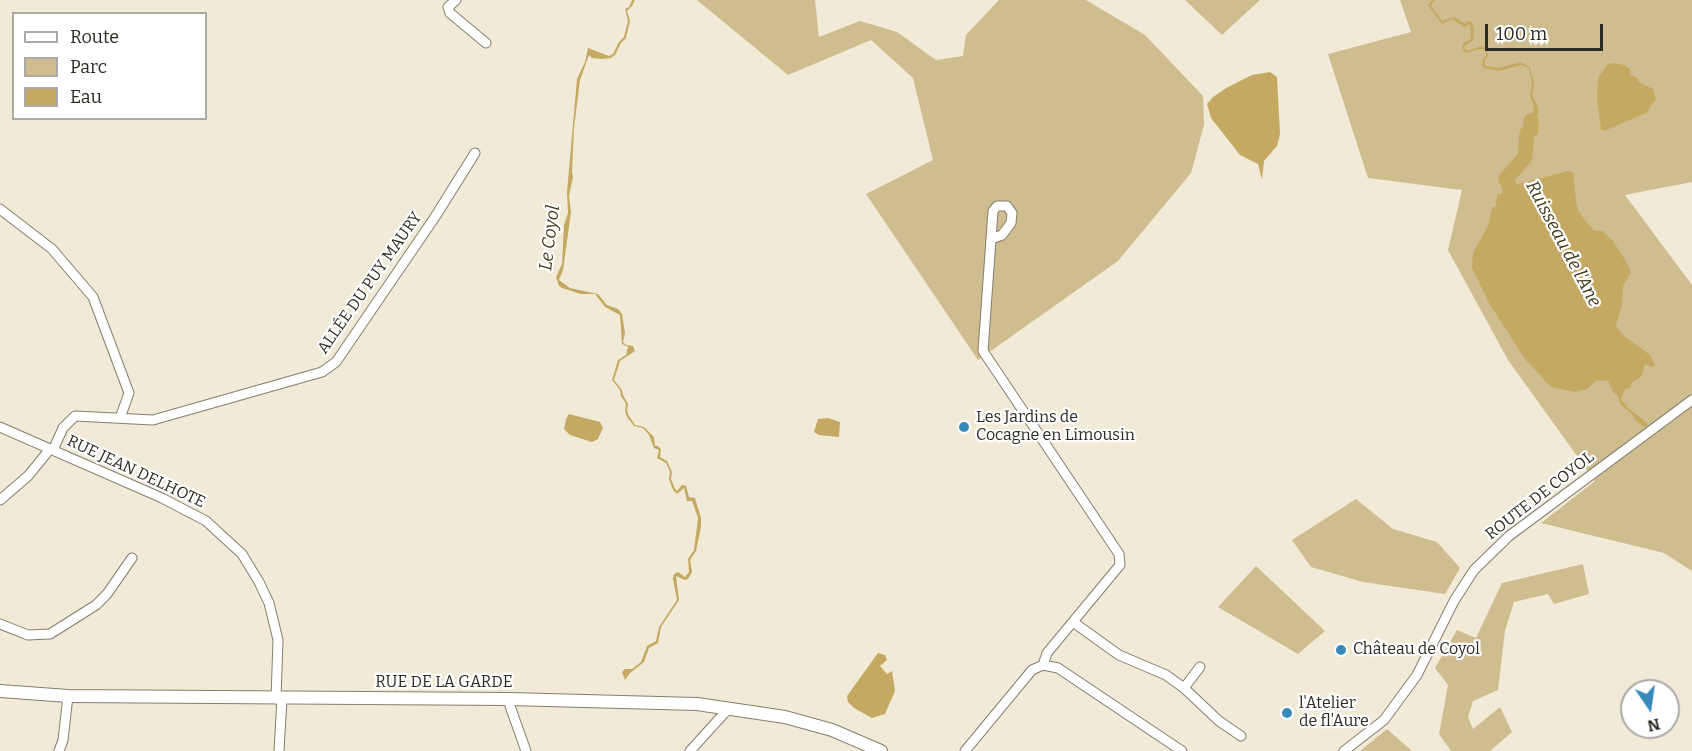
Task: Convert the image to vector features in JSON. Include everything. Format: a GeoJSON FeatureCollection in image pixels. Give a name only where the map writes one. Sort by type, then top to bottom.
{"type":"FeatureCollection","features":[{"type":"Feature","properties":{"kind":"main road","name":"RUE DE LA GARDE"},"geometry":{"type":"LineString","coordinates":[[0,691],[68,696],[509,699],[665,703],[729,708],[785,717],[831,730],[881,751]]}},
{"type":"Feature","properties":{"kind":"street"},"geometry":{"type":"LineString","coordinates":[[456,0],[448,7],[450,13],[486,42]]}},
{"type":"Feature","properties":{"kind":"street","name":"ALLÉE DU PUY MAURY"},"geometry":{"type":"LineString","coordinates":[[51,450],[63,428],[75,416],[153,420],[322,372],[336,362],[435,217],[475,153]]}},
{"type":"Feature","properties":{"kind":"street"},"geometry":{"type":"LineString","coordinates":[[0,209],[52,249],[93,297],[129,393],[120,418]]}},
{"type":"Feature","properties":{"kind":"street"},"geometry":{"type":"LineString","coordinates":[[991,239],[983,351],[1119,554],[1120,565],[1047,653],[1043,665]]}},
{"type":"Feature","properties":{"kind":"street","name":"ROUTE DE COYOL"},"geometry":{"type":"LineString","coordinates":[[1344,751],[1384,720],[1417,675],[1454,601],[1474,570],[1509,536],[1692,400]]}},
{"type":"Feature","properties":{"kind":"street","name":"RUE JEAN DELHOTE"},"geometry":{"type":"LineString","coordinates":[[0,428],[162,498],[206,521],[242,554],[259,582],[268,603],[278,640],[279,751]]}},
{"type":"Feature","properties":{"kind":"street"},"geometry":{"type":"LineString","coordinates":[[0,500],[28,476],[51,450]]}},
{"type":"Feature","properties":{"kind":"street"},"geometry":{"type":"LineString","coordinates":[[0,624],[28,635],[50,634],[96,605],[107,594],[132,558]]}},
{"type":"Feature","properties":{"kind":"street"},"geometry":{"type":"LineString","coordinates":[[1073,622],[1119,655],[1166,675],[1185,688],[1219,721],[1241,736]]}},
{"type":"Feature","properties":{"kind":"street"},"geometry":{"type":"LineString","coordinates":[[965,751],[1032,670],[1043,665],[1058,668],[1182,751]]}},
{"type":"Feature","properties":{"kind":"street"},"geometry":{"type":"LineString","coordinates":[[1185,688],[1200,667]]}},
{"type":"Feature","properties":{"kind":"street"},"geometry":{"type":"LineString","coordinates":[[59,751],[63,740],[68,696]]}},
{"type":"Feature","properties":{"kind":"street"},"geometry":{"type":"LineString","coordinates":[[509,699],[526,751]]}},
{"type":"Feature","properties":{"kind":"street"},"geometry":{"type":"LineString","coordinates":[[690,751],[729,708]]}},
{"type":"Feature","properties":{"kind":"green space"},"geometry":{"type":"Polygon","coordinates":[[[697,0],[815,0],[819,37],[860,21],[897,32],[936,60],[963,56],[966,35],[999,0],[1086,0],[1145,35],[1203,96],[1204,125],[1191,173],[1118,261],[978,360],[866,194],[933,160],[913,78],[871,40],[788,75],[697,0]]]}},
{"type":"Feature","properties":{"kind":"green space"},"geometry":{"type":"Polygon","coordinates":[[[1185,0],[1260,0],[1222,35],[1185,0]]]}},
{"type":"Feature","properties":{"kind":"green space"},"geometry":{"type":"Polygon","coordinates":[[[1400,0],[1692,0],[1692,182],[1625,195],[1692,285],[1692,571],[1664,553],[1541,523],[1595,481],[1508,360],[1448,250],[1462,190],[1368,178],[1328,54],[1411,32],[1400,0]]]}},
{"type":"Feature","properties":{"kind":"green space"},"geometry":{"type":"Polygon","coordinates":[[[1356,499],[1393,529],[1437,542],[1460,568],[1445,594],[1363,582],[1311,567],[1292,540],[1356,499]]]}},
{"type":"Feature","properties":{"kind":"green space"},"geometry":{"type":"Polygon","coordinates":[[[1583,564],[1589,594],[1554,604],[1548,594],[1514,602],[1505,631],[1498,690],[1473,701],[1468,717],[1473,729],[1500,707],[1512,732],[1490,751],[1451,751],[1439,734],[1448,685],[1435,668],[1457,630],[1476,638],[1502,583],[1583,564]]]}},
{"type":"Feature","properties":{"kind":"green space"},"geometry":{"type":"Polygon","coordinates":[[[1256,566],[1325,631],[1298,654],[1218,607],[1256,566]]]}},
{"type":"Feature","properties":{"kind":"green space"},"geometry":{"type":"Polygon","coordinates":[[[1387,729],[1412,751],[1360,751],[1387,729]]]}},
{"type":"Feature","properties":{"kind":"water"},"geometry":{"type":"Polygon","coordinates":[[[632,0],[635,0],[627,11],[630,21],[626,38],[615,55],[602,59],[592,58],[589,55],[580,80],[574,128],[573,177],[569,196],[571,212],[563,270],[559,280],[570,288],[598,294],[607,305],[618,309],[622,314],[625,333],[623,342],[633,346],[635,351],[620,361],[614,380],[622,390],[628,404],[627,411],[635,425],[644,427],[654,437],[655,446],[661,449],[660,457],[667,461],[675,489],[677,491],[682,485],[686,486],[689,497],[695,498],[701,518],[701,527],[696,551],[690,560],[692,572],[685,580],[676,576],[679,600],[661,627],[658,643],[649,648],[644,662],[625,680],[622,672],[625,669],[632,669],[641,662],[647,646],[656,641],[659,627],[677,600],[674,574],[678,572],[685,577],[689,572],[688,559],[694,550],[698,518],[692,501],[687,501],[684,488],[677,494],[673,490],[669,479],[670,472],[666,463],[657,458],[659,450],[654,448],[649,435],[643,428],[634,426],[627,417],[626,404],[620,390],[612,380],[618,360],[626,355],[628,347],[622,344],[620,315],[605,307],[595,294],[581,294],[562,288],[556,277],[562,264],[564,225],[568,213],[567,192],[577,79],[585,62],[588,48],[609,56],[613,54],[624,37],[628,21],[625,9],[629,7],[632,0]]]}},
{"type":"Feature","properties":{"kind":"water"},"geometry":{"type":"Polygon","coordinates":[[[1435,0],[1431,6],[1442,21],[1455,17],[1465,24],[1468,21],[1472,22],[1473,40],[1464,47],[1468,51],[1481,46],[1487,47],[1488,56],[1485,66],[1499,68],[1520,62],[1530,67],[1534,84],[1532,95],[1538,112],[1535,124],[1532,124],[1532,130],[1529,131],[1528,156],[1511,173],[1510,180],[1503,181],[1502,179],[1517,166],[1524,156],[1523,150],[1527,145],[1525,134],[1530,129],[1529,121],[1534,109],[1530,95],[1532,84],[1529,68],[1521,65],[1499,71],[1484,68],[1482,66],[1486,55],[1485,49],[1468,53],[1464,52],[1462,47],[1463,43],[1471,39],[1470,24],[1464,27],[1452,19],[1442,24],[1428,5],[1435,0]]]}},
{"type":"Feature","properties":{"kind":"water"},"geometry":{"type":"Polygon","coordinates":[[[1614,63],[1630,69],[1630,75],[1653,89],[1656,99],[1646,113],[1604,131],[1601,129],[1597,98],[1598,78],[1608,64],[1614,63]]]}},
{"type":"Feature","properties":{"kind":"water"},"geometry":{"type":"Polygon","coordinates":[[[1270,72],[1277,77],[1280,134],[1277,146],[1264,161],[1262,180],[1258,164],[1240,155],[1211,118],[1207,104],[1228,87],[1252,75],[1270,72]]]}},
{"type":"Feature","properties":{"kind":"water"},"geometry":{"type":"Polygon","coordinates":[[[1568,171],[1573,172],[1578,210],[1594,231],[1602,231],[1613,241],[1631,272],[1623,286],[1622,304],[1616,326],[1624,336],[1650,355],[1655,365],[1653,367],[1645,364],[1642,376],[1632,382],[1630,388],[1625,389],[1621,399],[1628,408],[1645,421],[1648,425],[1645,427],[1621,405],[1608,381],[1597,380],[1587,389],[1575,392],[1551,387],[1525,359],[1489,303],[1472,268],[1473,253],[1488,226],[1492,208],[1496,206],[1497,194],[1501,194],[1504,188],[1568,171]]]}},
{"type":"Feature","properties":{"kind":"water"},"geometry":{"type":"Polygon","coordinates":[[[569,414],[600,422],[603,428],[598,439],[592,442],[570,435],[564,429],[569,414]]]}},
{"type":"Feature","properties":{"kind":"water"},"geometry":{"type":"Polygon","coordinates":[[[828,418],[840,422],[839,437],[819,435],[814,432],[818,419],[828,418]]]}},
{"type":"Feature","properties":{"kind":"water"},"geometry":{"type":"Polygon","coordinates":[[[878,653],[885,655],[887,660],[880,666],[887,674],[892,671],[895,691],[885,714],[872,718],[854,708],[848,702],[847,696],[878,653]]]}},
{"type":"Feature","properties":{"kind":"waterway","name":"Ruisseau de l'Ane"},"geometry":{"type":"LineString","coordinates":[[1518,205],[1506,179],[1525,157],[1527,133],[1531,130],[1531,121]]}},
{"type":"Feature","properties":{"kind":"place","name":"Les Jardins de Cocagne en Limousin"},"geometry":{"type":"Point","coordinates":[964,427]}},
{"type":"Feature","properties":{"kind":"place","name":"Château de Coyol"},"geometry":{"type":"Point","coordinates":[1341,650]}},
{"type":"Feature","properties":{"kind":"place","name":"l'Atelier de fl'Aure"},"geometry":{"type":"Point","coordinates":[1287,713]}},
{"type":"Feature","properties":{"kind":"water label","name":"Le Coyol"},"geometry":{"type":"Point","coordinates":[550,238]}}]}
